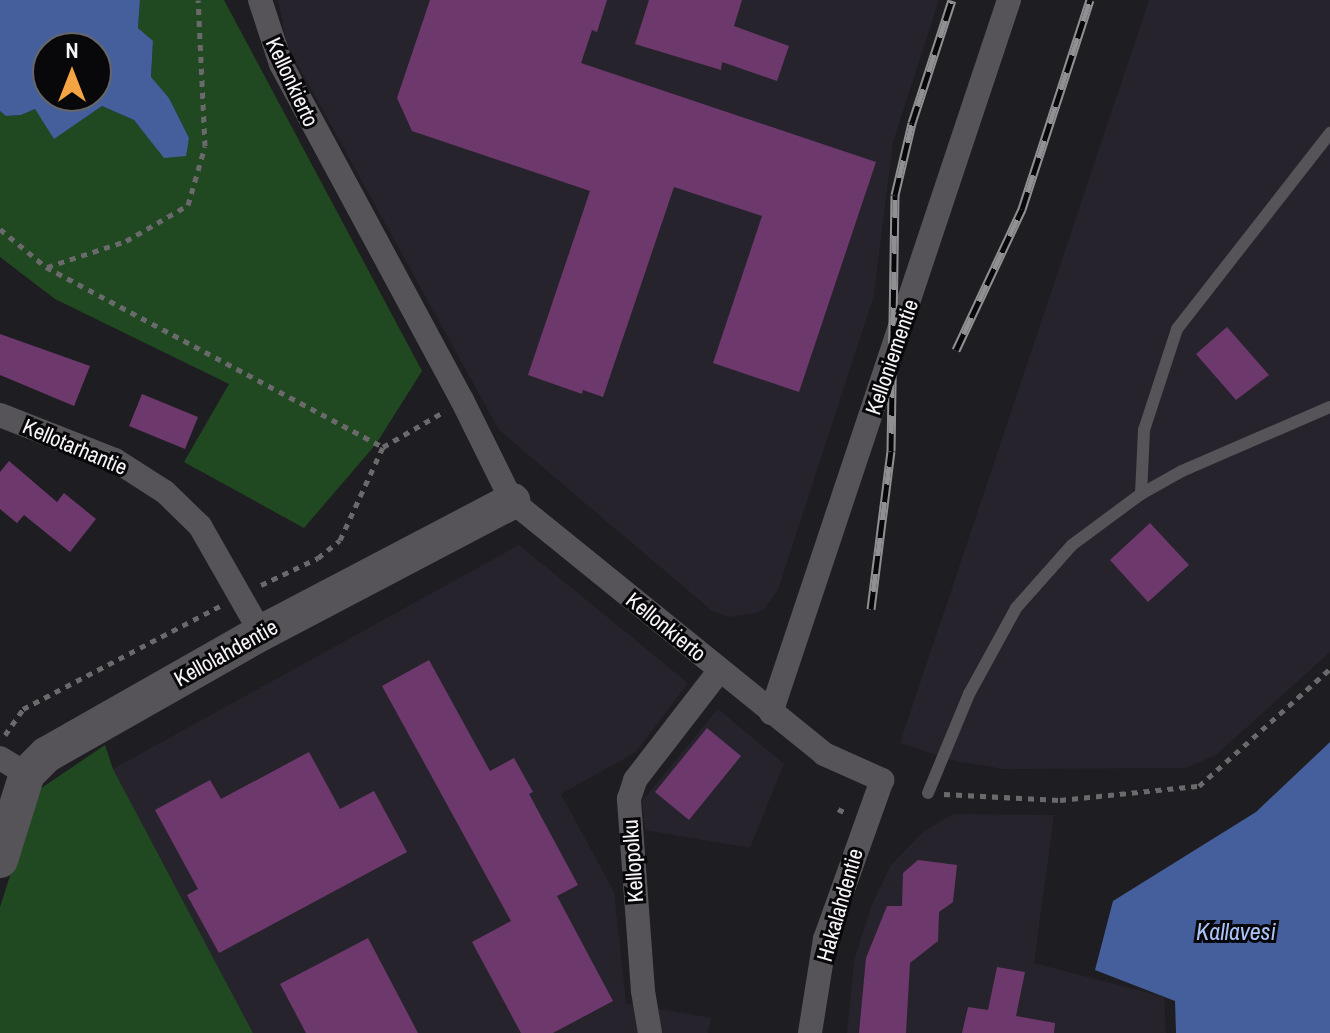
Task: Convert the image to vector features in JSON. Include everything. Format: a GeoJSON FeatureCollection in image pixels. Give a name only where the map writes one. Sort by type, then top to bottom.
{"type":"FeatureCollection","features":[{"type":"Feature","properties":{"kind":"street","name":"Kellonkierto"},"geometry":{"type":"LineString","coordinates":[[260,0],[281,64],[512,501],[824,754],[882,780]]}},
{"type":"Feature","properties":{"kind":"street","name":"Kelloniementie"},"geometry":{"type":"LineString","coordinates":[[771,713],[1009,0]]}},
{"type":"Feature","properties":{"kind":"street","name":"Kellotarhantie"},"geometry":{"type":"LineString","coordinates":[[0,415],[115,460],[165,492],[200,526],[261,633]]}},
{"type":"Feature","properties":{"kind":"street","name":"Kellolahdentie"},"geometry":{"type":"LineString","coordinates":[[0,860],[14,766],[46,755],[261,633],[512,501]]}},
{"type":"Feature","properties":{"kind":"street","name":"Kellopolku"},"geometry":{"type":"LineString","coordinates":[[650,1033],[643,991],[629,799],[635,780],[720,670]]}},
{"type":"Feature","properties":{"kind":"street","name":"Hakalahdentie"},"geometry":{"type":"LineString","coordinates":[[810,1033],[825,939],[882,780]]}},
{"type":"Feature","properties":{"kind":"lane"},"geometry":{"type":"LineString","coordinates":[[1141,494],[1144,430],[1177,329],[1330,133]]}},
{"type":"Feature","properties":{"kind":"lane"},"geometry":{"type":"LineString","coordinates":[[928,793],[969,694],[1016,608],[1072,545],[1141,494],[1182,471],[1330,407]]}},
{"type":"Feature","properties":{"kind":"path"},"geometry":{"type":"LineString","coordinates":[[46,267],[126,241],[188,205],[205,146],[198,0]]}},
{"type":"Feature","properties":{"kind":"path"},"geometry":{"type":"LineString","coordinates":[[0,229],[46,267],[383,447]]}},
{"type":"Feature","properties":{"kind":"path"},"geometry":{"type":"LineString","coordinates":[[928,793],[1060,800],[1199,786],[1330,669]]}},
{"type":"Feature","properties":{"kind":"shaded area"},"geometry":{"type":"Polygon","coordinates":[[[278,0],[939,0],[893,142],[874,295],[778,590],[764,609],[728,617],[711,610],[499,430],[287,45],[278,0]]]}},
{"type":"Feature","properties":{"kind":"shaded area"},"geometry":{"type":"Polygon","coordinates":[[[1149,0],[1330,0],[1330,652],[1216,755],[1186,768],[1003,769],[955,761],[900,743],[1149,0]]]}},
{"type":"Feature","properties":{"kind":"shaded area"},"geometry":{"type":"Polygon","coordinates":[[[519,545],[688,683],[636,752],[561,794],[614,892],[626,1003],[711,1018],[708,1033],[253,1033],[113,769],[519,545]]]}},
{"type":"Feature","properties":{"kind":"shaded area"},"geometry":{"type":"Polygon","coordinates":[[[718,709],[784,764],[750,848],[645,830],[642,801],[718,709]]]}},
{"type":"Feature","properties":{"kind":"shaded area"},"geometry":{"type":"Polygon","coordinates":[[[953,814],[1054,815],[1034,963],[1164,997],[1166,1033],[847,1033],[854,961],[872,904],[891,865],[923,832],[953,814]]]}},
{"type":"Feature","properties":{"kind":"green space"},"geometry":{"type":"Polygon","coordinates":[[[140,0],[224,0],[422,371],[376,444],[304,528],[184,462],[229,384],[55,299],[0,257],[0,111],[7,116],[37,112],[55,138],[93,112],[112,110],[134,120],[164,157],[189,138],[169,98],[151,78],[153,42],[138,28],[140,0]]]}},
{"type":"Feature","properties":{"kind":"green space"},"geometry":{"type":"Polygon","coordinates":[[[105,745],[113,769],[253,1033],[0,1033],[0,907],[37,791],[105,745]]]}},
{"type":"Feature","properties":{"kind":"water"},"geometry":{"type":"Polygon","coordinates":[[[0,0],[140,0],[138,28],[153,41],[151,77],[169,98],[189,138],[186,156],[164,158],[134,120],[112,110],[112,32],[32,32],[32,110],[6,116],[0,111],[0,0]]]}},
{"type":"Feature","properties":{"kind":"water"},"geometry":{"type":"Polygon","coordinates":[[[37,112],[93,112],[54,139],[37,112]]]}},
{"type":"Feature","properties":{"kind":"water","name":"Kallavesi"},"geometry":{"type":"Polygon","coordinates":[[[1330,742],[1330,1033],[1176,1033],[1175,1001],[1095,970],[1113,901],[1256,812],[1330,742]]]}},
{"type":"Feature","properties":{"kind":"building"},"geometry":{"type":"Polygon","coordinates":[[[430,0],[607,0],[597,32],[592,30],[581,63],[876,162],[799,392],[713,363],[762,216],[674,187],[603,397],[583,390],[582,394],[528,375],[590,191],[412,131],[397,98],[430,0]]]}},
{"type":"Feature","properties":{"kind":"building"},"geometry":{"type":"Polygon","coordinates":[[[649,0],[742,0],[734,26],[789,46],[777,81],[722,62],[721,70],[635,44],[649,0]]]}},
{"type":"Feature","properties":{"kind":"building"},"geometry":{"type":"Polygon","coordinates":[[[1227,327],[1269,375],[1236,400],[1196,354],[1227,327]]]}},
{"type":"Feature","properties":{"kind":"building"},"geometry":{"type":"Polygon","coordinates":[[[0,334],[90,366],[74,406],[0,375],[0,334]]]}},
{"type":"Feature","properties":{"kind":"building"},"geometry":{"type":"Polygon","coordinates":[[[142,394],[198,417],[185,449],[129,426],[142,394]]]}},
{"type":"Feature","properties":{"kind":"building"},"geometry":{"type":"Polygon","coordinates":[[[9,461],[57,502],[64,493],[96,519],[70,552],[24,515],[17,523],[0,509],[0,472],[9,461]]]}},
{"type":"Feature","properties":{"kind":"building"},"geometry":{"type":"Polygon","coordinates":[[[1150,523],[1189,565],[1148,602],[1110,560],[1150,523]]]}},
{"type":"Feature","properties":{"kind":"building"},"geometry":{"type":"Polygon","coordinates":[[[429,660],[490,771],[514,758],[533,792],[529,794],[578,885],[557,896],[613,1001],[553,1033],[521,1033],[472,942],[511,921],[382,686],[429,660]]]}},
{"type":"Feature","properties":{"kind":"building"},"geometry":{"type":"Polygon","coordinates":[[[707,728],[741,756],[689,820],[655,792],[707,728]]]}},
{"type":"Feature","properties":{"kind":"building"},"geometry":{"type":"Polygon","coordinates":[[[309,752],[340,809],[374,791],[407,852],[219,953],[187,895],[198,889],[155,810],[210,780],[221,799],[309,752]]]}},
{"type":"Feature","properties":{"kind":"building"},"geometry":{"type":"Polygon","coordinates":[[[918,860],[957,865],[953,902],[939,912],[938,941],[910,963],[906,1033],[859,1033],[866,958],[887,906],[902,906],[903,873],[918,860]]]}},
{"type":"Feature","properties":{"kind":"building"},"geometry":{"type":"Polygon","coordinates":[[[368,938],[418,1033],[306,1033],[280,984],[368,938]]]}},
{"type":"Feature","properties":{"kind":"building"},"geometry":{"type":"Polygon","coordinates":[[[997,967],[1025,972],[1016,1016],[1055,1023],[1054,1033],[962,1033],[968,1007],[988,1010],[997,967]]]}},
{"type":"Feature","properties":{"kind":"railway"},"geometry":{"type":"LineString","coordinates":[[871,609],[891,451],[895,195],[912,123],[952,0]]}},
{"type":"Feature","properties":{"kind":"railway"},"geometry":{"type":"LineString","coordinates":[[956,350],[1022,209],[1090,0]]}}]}
